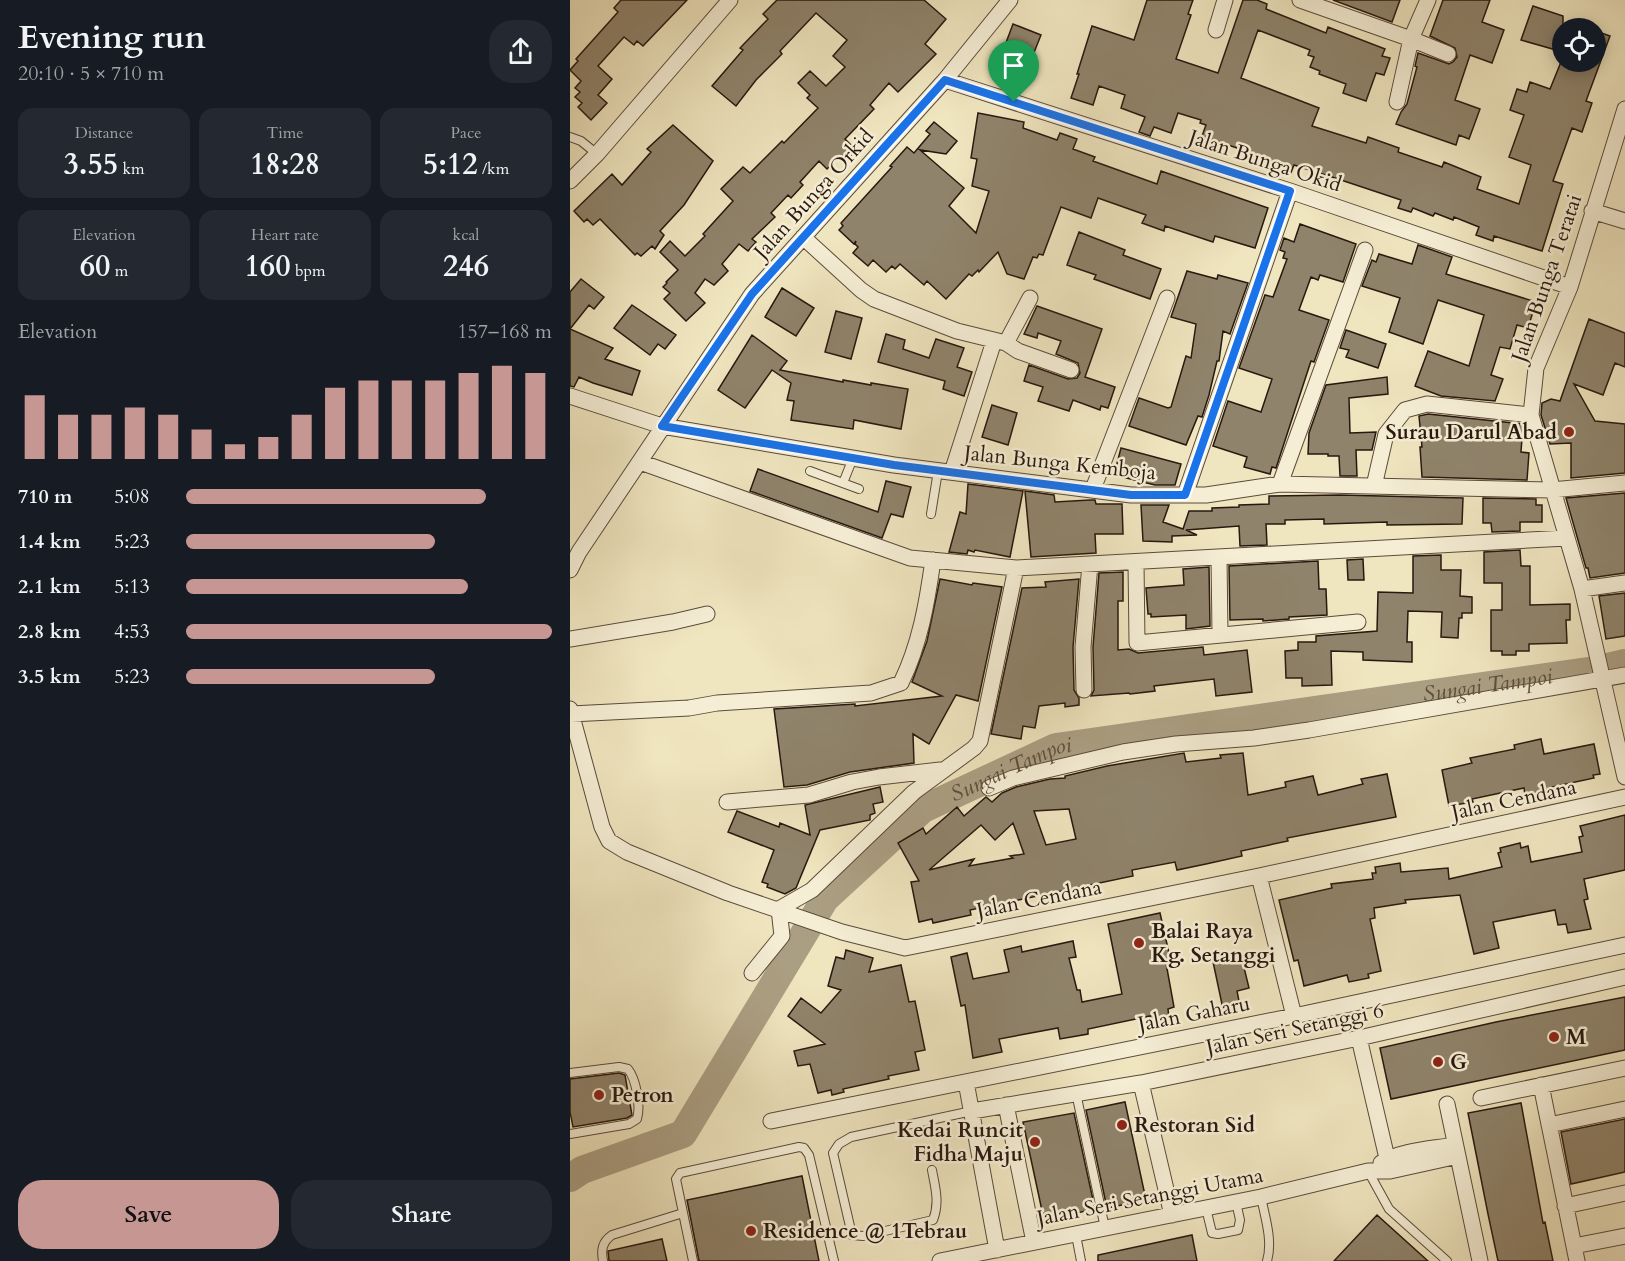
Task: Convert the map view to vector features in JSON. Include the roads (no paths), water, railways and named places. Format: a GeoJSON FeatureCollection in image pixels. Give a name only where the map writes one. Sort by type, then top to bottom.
{"type":"FeatureCollection","features":[{"type":"Feature","properties":{"kind":"street","name":"Jalan Bunga Orkid"},"geometry":{"type":"LineString","coordinates":[[662,426],[752,294],[945,80],[1010,0]]}},
{"type":"Feature","properties":{"kind":"street"},"geometry":{"type":"LineString","coordinates":[[1216,30],[1225,0]]}},
{"type":"Feature","properties":{"kind":"street"},"geometry":{"type":"LineString","coordinates":[[1300,0],[1448,54]]}},
{"type":"Feature","properties":{"kind":"street"},"geometry":{"type":"LineString","coordinates":[[1397,102],[1411,39],[1428,0]]}},
{"type":"Feature","properties":{"kind":"street"},"geometry":{"type":"LineString","coordinates":[[570,181],[597,154],[726,2]]}},
{"type":"Feature","properties":{"kind":"street","name":"Jalan Bunga Okid"},"geometry":{"type":"LineString","coordinates":[[945,80],[1290,191],[1570,287]]}},
{"type":"Feature","properties":{"kind":"street","name":"Jalan Bunga Teratai"},"geometry":{"type":"LineString","coordinates":[[1625,109],[1570,287],[1536,368],[1531,415],[1582,590],[1625,777]]}},
{"type":"Feature","properties":{"kind":"street"},"geometry":{"type":"LineString","coordinates":[[1185,495],[1290,191]]}},
{"type":"Feature","properties":{"kind":"street"},"geometry":{"type":"LineString","coordinates":[[1593,211],[1625,221]]}},
{"type":"Feature","properties":{"kind":"street"},"geometry":{"type":"LineString","coordinates":[[802,237],[874,299],[957,331],[1000,342],[1071,370]]}},
{"type":"Feature","properties":{"kind":"street"},"geometry":{"type":"LineString","coordinates":[[1280,484],[1365,250]]}},
{"type":"Feature","properties":{"kind":"street"},"geometry":{"type":"LineString","coordinates":[[945,472],[1000,342],[1030,298]]}},
{"type":"Feature","properties":{"kind":"street"},"geometry":{"type":"LineString","coordinates":[[1093,489],[1167,298]]}},
{"type":"Feature","properties":{"kind":"street","name":"Jalan Bunga Kemboja"},"geometry":{"type":"LineString","coordinates":[[570,396],[662,426],[945,472],[1131,495],[1206,495],[1280,484],[1552,490],[1625,483]]}},
{"type":"Feature","properties":{"kind":"street"},"geometry":{"type":"LineString","coordinates":[[1374,486],[1386,434],[1405,410],[1427,404],[1531,415]]}},
{"type":"Feature","properties":{"kind":"street"},"geometry":{"type":"LineString","coordinates":[[570,570],[579,552],[662,426]]}},
{"type":"Feature","properties":{"kind":"street"},"geometry":{"type":"LineString","coordinates":[[640,462],[910,558],[1016,568],[1567,538]]}},
{"type":"Feature","properties":{"kind":"street"},"geometry":{"type":"LineString","coordinates":[[1220,557],[1220,634]]}},
{"type":"Feature","properties":{"kind":"street"},"geometry":{"type":"LineString","coordinates":[[571,711],[689,708],[717,702],[872,693],[901,682],[920,634],[928,600],[933,560]]}},
{"type":"Feature","properties":{"kind":"street"},"geometry":{"type":"LineString","coordinates":[[1136,561],[1137,643],[1358,622]]}},
{"type":"Feature","properties":{"kind":"street"},"geometry":{"type":"LineString","coordinates":[[1084,690],[1083,646],[1090,564]]}},
{"type":"Feature","properties":{"kind":"street"},"geometry":{"type":"LineString","coordinates":[[752,973],[782,936],[784,911],[812,890],[914,792],[974,748],[983,732],[1016,568]]}},
{"type":"Feature","properties":{"kind":"street"},"geometry":{"type":"LineString","coordinates":[[1582,590],[1625,583]]}},
{"type":"Feature","properties":{"kind":"street"},"geometry":{"type":"LineString","coordinates":[[570,639],[707,614]]}},
{"type":"Feature","properties":{"kind":"street"},"geometry":{"type":"LineString","coordinates":[[989,788],[1013,778],[1123,752],[1309,730],[1625,675]]}},
{"type":"Feature","properties":{"kind":"street","name":"Jalan Cendana"},"geometry":{"type":"LineString","coordinates":[[571,711],[602,827],[609,841],[627,852],[708,885],[842,932],[905,948],[1259,876],[1625,797]]}},
{"type":"Feature","properties":{"kind":"street"},"geometry":{"type":"LineString","coordinates":[[728,802],[809,795],[852,782],[879,777],[944,770]]}},
{"type":"Feature","properties":{"kind":"street"},"geometry":{"type":"LineString","coordinates":[[1259,876],[1294,1016]]}},
{"type":"Feature","properties":{"kind":"street","name":"Jalan Gaharu"},"geometry":{"type":"LineString","coordinates":[[771,1121],[1294,1016],[1625,945]]}},
{"type":"Feature","properties":{"kind":"street","name":"Jalan Seri Setanggi 6"},"geometry":{"type":"LineString","coordinates":[[972,1111],[1141,1083],[1359,1038],[1625,977]]}},
{"type":"Feature","properties":{"kind":"street"},"geometry":{"type":"LineString","coordinates":[[1359,1038],[1388,1165]]}},
{"type":"Feature","properties":{"kind":"street"},"geometry":{"type":"LineString","coordinates":[[1481,1098],[1625,1068]]}},
{"type":"Feature","properties":{"kind":"street"},"geometry":{"type":"LineString","coordinates":[[966,1082],[997,1250]]}},
{"type":"Feature","properties":{"kind":"street"},"geometry":{"type":"LineString","coordinates":[[1141,1083],[1172,1215]]}},
{"type":"Feature","properties":{"kind":"street"},"geometry":{"type":"LineString","coordinates":[[1541,1085],[1575,1254],[1625,1236]]}},
{"type":"Feature","properties":{"kind":"street"},"geometry":{"type":"LineString","coordinates":[[1447,1104],[1480,1261]]}},
{"type":"Feature","properties":{"kind":"street"},"geometry":{"type":"LineString","coordinates":[[1006,1105],[1034,1242]]}},
{"type":"Feature","properties":{"kind":"street"},"geometry":{"type":"LineString","coordinates":[[1549,1125],[1625,1109]]}},
{"type":"Feature","properties":{"kind":"street","name":"Jalan Seri Setanggi Utama"},"geometry":{"type":"LineString","coordinates":[[940,1261],[1261,1197],[1456,1150]]}},
{"type":"Feature","properties":{"kind":"street"},"geometry":{"type":"LineString","coordinates":[[1565,1206],[1625,1193]]}},
{"type":"Feature","properties":{"kind":"lane"},"geometry":{"type":"LineString","coordinates":[[570,137],[581,141],[597,154]]}},
{"type":"Feature","properties":{"kind":"lane"},"geometry":{"type":"LineString","coordinates":[[843,483],[853,458]]}},
{"type":"Feature","properties":{"kind":"lane"},"geometry":{"type":"LineString","coordinates":[[810,471],[860,489]]}},
{"type":"Feature","properties":{"kind":"lane"},"geometry":{"type":"LineString","coordinates":[[932,514],[945,472]]}},
{"type":"Feature","properties":{"kind":"lane"},"geometry":{"type":"LineString","coordinates":[[570,1074],[620,1067],[628,1069],[633,1076],[639,1110],[637,1119],[629,1124],[570,1134]]}},
{"type":"Feature","properties":{"kind":"lane"},"geometry":{"type":"LineString","coordinates":[[1077,1093],[1105,1228]]}},
{"type":"Feature","properties":{"kind":"lane"},"geometry":{"type":"LineString","coordinates":[[932,1170],[938,1199],[933,1220],[863,1236],[852,1235],[833,1153],[839,1144],[851,1137],[972,1111]]}},
{"type":"Feature","properties":{"kind":"lane"},"geometry":{"type":"LineString","coordinates":[[693,1261],[676,1179],[680,1173],[799,1147],[804,1148],[809,1155],[834,1261]]}},
{"type":"Feature","properties":{"kind":"lane"},"geometry":{"type":"LineString","coordinates":[[1368,1171],[1389,1209],[1447,1261]]}},
{"type":"Feature","properties":{"kind":"lane"},"geometry":{"type":"LineString","coordinates":[[1261,1197],[1269,1240],[1270,1252],[1267,1261]]}},
{"type":"Feature","properties":{"kind":"lane"},"geometry":{"type":"LineString","coordinates":[[1206,1208],[1212,1233],[1238,1230],[1240,1225],[1236,1202]]}},
{"type":"Feature","properties":{"kind":"lane"},"geometry":{"type":"LineString","coordinates":[[603,1261],[603,1246],[606,1239],[612,1235],[683,1213]]}},
{"type":"Feature","properties":{"kind":"lane"},"geometry":{"type":"LineString","coordinates":[[1076,1235],[1081,1261]]}},
{"type":"Feature","properties":{"kind":"waterway","name":"Sungai Tampoi"},"geometry":{"type":"LineString","coordinates":[[570,1178],[582,1170],[683,1134],[825,899],[923,809],[1056,747],[1595,670],[1625,663]]}},
{"type":"Feature","properties":{"kind":"place","name":"Surau Darul Abad"},"geometry":{"type":"Point","coordinates":[1569,432]}},
{"type":"Feature","properties":{"kind":"place","name":"Balai Raya Kg. Setanggi"},"geometry":{"type":"Point","coordinates":[1139,943]}},
{"type":"Feature","properties":{"kind":"place","name":"M"},"geometry":{"type":"Point","coordinates":[1554,1037]}},
{"type":"Feature","properties":{"kind":"place","name":"G"},"geometry":{"type":"Point","coordinates":[1438,1062]}},
{"type":"Feature","properties":{"kind":"place","name":"Petron"},"geometry":{"type":"Point","coordinates":[599,1095]}},
{"type":"Feature","properties":{"kind":"place","name":"Restoran Sid"},"geometry":{"type":"Point","coordinates":[1122,1125]}},
{"type":"Feature","properties":{"kind":"place","name":"Kedai Runcit Fidha Maju"},"geometry":{"type":"Point","coordinates":[1035,1142]}},
{"type":"Feature","properties":{"kind":"place","name":"Residence @ 1Tebrau"},"geometry":{"type":"Point","coordinates":[751,1231]}}]}
